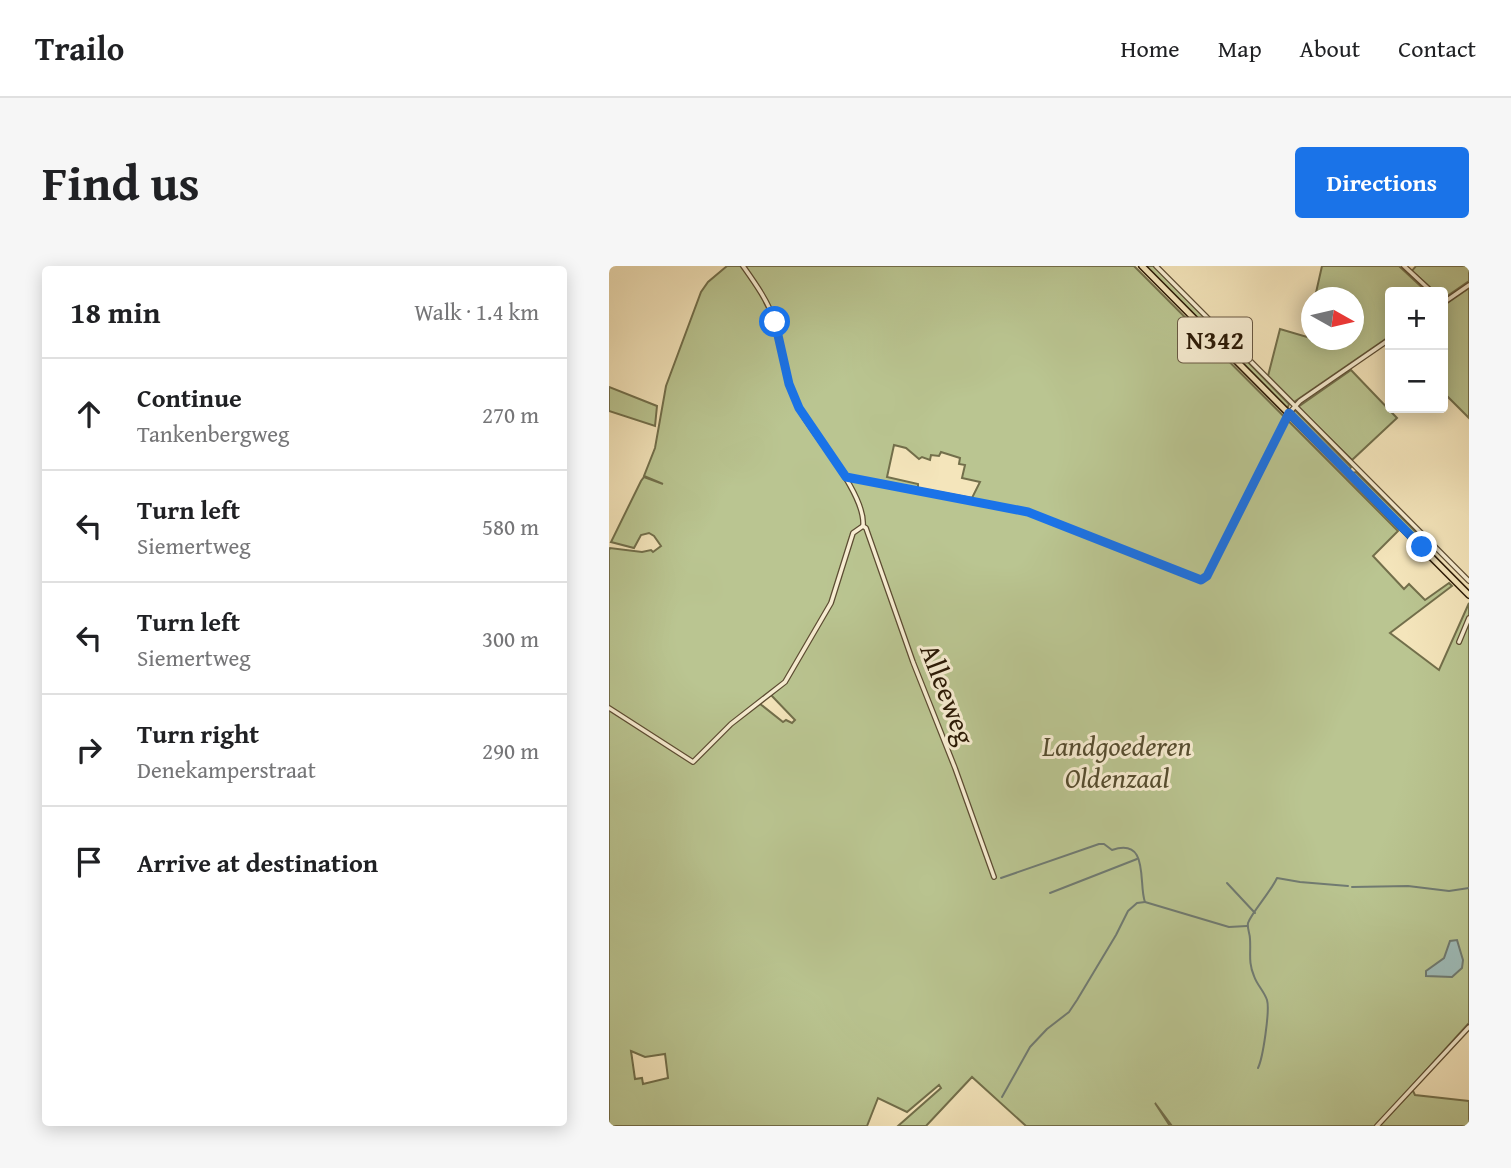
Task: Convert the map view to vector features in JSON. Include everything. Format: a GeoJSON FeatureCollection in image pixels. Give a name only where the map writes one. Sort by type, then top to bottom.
{"type":"FeatureCollection","features":[{"type":"Feature","properties":{"kind":"main road","name":"N342"},"geometry":{"type":"LineString","coordinates":[[1142,266],[1469,595]]}},
{"type":"Feature","properties":{"kind":"street","name":"Alleeweg"},"geometry":{"type":"LineString","coordinates":[[743,266],[771,312],[789,384],[799,408],[846,477],[861,513],[863,526],[871,541],[913,662],[956,770],[957,780],[994,877]]}},
{"type":"Feature","properties":{"kind":"street"},"geometry":{"type":"LineString","coordinates":[[1156,266],[1469,581]]}},
{"type":"Feature","properties":{"kind":"street"},"geometry":{"type":"LineString","coordinates":[[1404,266],[1427,287]]}},
{"type":"Feature","properties":{"kind":"street"},"geometry":{"type":"LineString","coordinates":[[1448,300],[1469,285]]}},
{"type":"Feature","properties":{"kind":"street"},"geometry":{"type":"LineString","coordinates":[[846,477],[1028,512],[1201,580],[1207,576],[1294,406],[1385,342]]}},
{"type":"Feature","properties":{"kind":"street"},"geometry":{"type":"LineString","coordinates":[[1348,474],[1355,467]]}},
{"type":"Feature","properties":{"kind":"street"},"geometry":{"type":"LineString","coordinates":[[609,708],[693,762],[731,724],[785,682],[829,608],[853,533],[863,526]]}},
{"type":"Feature","properties":{"kind":"street"},"geometry":{"type":"LineString","coordinates":[[1422,547],[1429,542]]}},
{"type":"Feature","properties":{"kind":"street"},"geometry":{"type":"LineString","coordinates":[[1459,642],[1469,618]]}},
{"type":"Feature","properties":{"kind":"street"},"geometry":{"type":"LineString","coordinates":[[1377,1126],[1469,1027]]}},
{"type":"Feature","properties":{"kind":"green space","name":"Landgoederen Oldenzaal"},"geometry":{"type":"Polygon","coordinates":[[[727,266],[1134,266],[1398,531],[1373,556],[1404,589],[1409,584],[1425,600],[1449,583],[1452,586],[1390,633],[1439,670],[1469,603],[1469,1023],[1411,1087],[1415,1095],[1469,1101],[1469,1126],[1172,1126],[1155,1103],[1170,1126],[1026,1126],[972,1077],[926,1126],[898,1126],[941,1088],[939,1085],[907,1112],[878,1098],[867,1126],[609,1126],[609,550],[653,552],[661,546],[649,533],[641,535],[634,548],[611,542],[644,477],[663,484],[644,476],[655,448],[666,386],[701,292],[708,282],[727,266]],[[894,445],[887,477],[918,484],[918,488],[972,498],[980,482],[962,478],[965,465],[959,464],[960,458],[941,452],[939,456],[931,455],[930,460],[922,457],[919,459],[906,448],[894,445]],[[771,695],[759,703],[783,722],[786,720],[792,723],[795,720],[771,695]],[[631,1051],[635,1079],[642,1078],[643,1084],[668,1078],[665,1054],[645,1057],[631,1051]]]}},
{"type":"Feature","properties":{"kind":"green space"},"geometry":{"type":"Polygon","coordinates":[[[1144,266],[1154,266],[1289,404],[1288,407],[1286,408],[1144,266]]]}},
{"type":"Feature","properties":{"kind":"green space"},"geometry":{"type":"Polygon","coordinates":[[[1322,266],[1399,266],[1422,287],[1385,287],[1385,339],[1294,402],[1268,376],[1280,329],[1301,335],[1301,350],[1364,350],[1364,287],[1317,287],[1322,266]]]}},
{"type":"Feature","properties":{"kind":"green space"},"geometry":{"type":"Polygon","coordinates":[[[1416,266],[1469,266],[1469,281],[1448,296],[1448,287],[1430,287],[1412,271],[1416,266]]]}},
{"type":"Feature","properties":{"kind":"green space"},"geometry":{"type":"Polygon","coordinates":[[[1469,288],[1469,418],[1448,397],[1448,303],[1469,288]]]}},
{"type":"Feature","properties":{"kind":"green space"},"geometry":{"type":"Polygon","coordinates":[[[1351,370],[1385,405],[1385,413],[1392,413],[1397,418],[1352,460],[1298,407],[1351,370]]]}},
{"type":"Feature","properties":{"kind":"green space"},"geometry":{"type":"Polygon","coordinates":[[[609,387],[657,406],[655,426],[609,411],[609,387]]]}},
{"type":"Feature","properties":{"kind":"green space"},"geometry":{"type":"Polygon","coordinates":[[[1295,410],[1351,467],[1349,470],[1292,414],[1295,410]]]}},
{"type":"Feature","properties":{"kind":"green space"},"geometry":{"type":"Polygon","coordinates":[[[1356,472],[1425,541],[1422,544],[1352,473],[1356,472]]]}},
{"type":"Feature","properties":{"kind":"water"},"geometry":{"type":"Polygon","coordinates":[[[1457,940],[1463,960],[1462,968],[1452,977],[1426,976],[1426,971],[1444,958],[1450,941],[1457,940]]]}},
{"type":"Feature","properties":{"kind":"waterway"},"geometry":{"type":"LineString","coordinates":[[1001,878],[1104,844],[1112,850],[1132,850],[1137,856],[1145,902],[1229,927],[1247,926]]}},
{"type":"Feature","properties":{"kind":"waterway"},"geometry":{"type":"LineString","coordinates":[[1050,893],[1137,859]]}},
{"type":"Feature","properties":{"kind":"waterway"},"geometry":{"type":"LineString","coordinates":[[1258,1068],[1268,1005],[1251,966],[1248,925],[1250,919],[1277,878],[1348,886]]}},
{"type":"Feature","properties":{"kind":"waterway"},"geometry":{"type":"LineString","coordinates":[[1227,883],[1255,913]]}},
{"type":"Feature","properties":{"kind":"waterway"},"geometry":{"type":"LineString","coordinates":[[1352,887],[1408,886],[1449,891],[1469,888]]}},
{"type":"Feature","properties":{"kind":"waterway"},"geometry":{"type":"LineString","coordinates":[[1002,1097],[1030,1047],[1069,1012],[1128,911],[1137,903],[1145,902]]}},
{"type":"Feature","properties":{"kind":"route"},"geometry":{"type":"LineString","coordinates":[[775,322],[789,384],[799,408],[846,477],[1028,512],[1201,580],[1207,576],[1289,413],[1422,547]]}}]}
